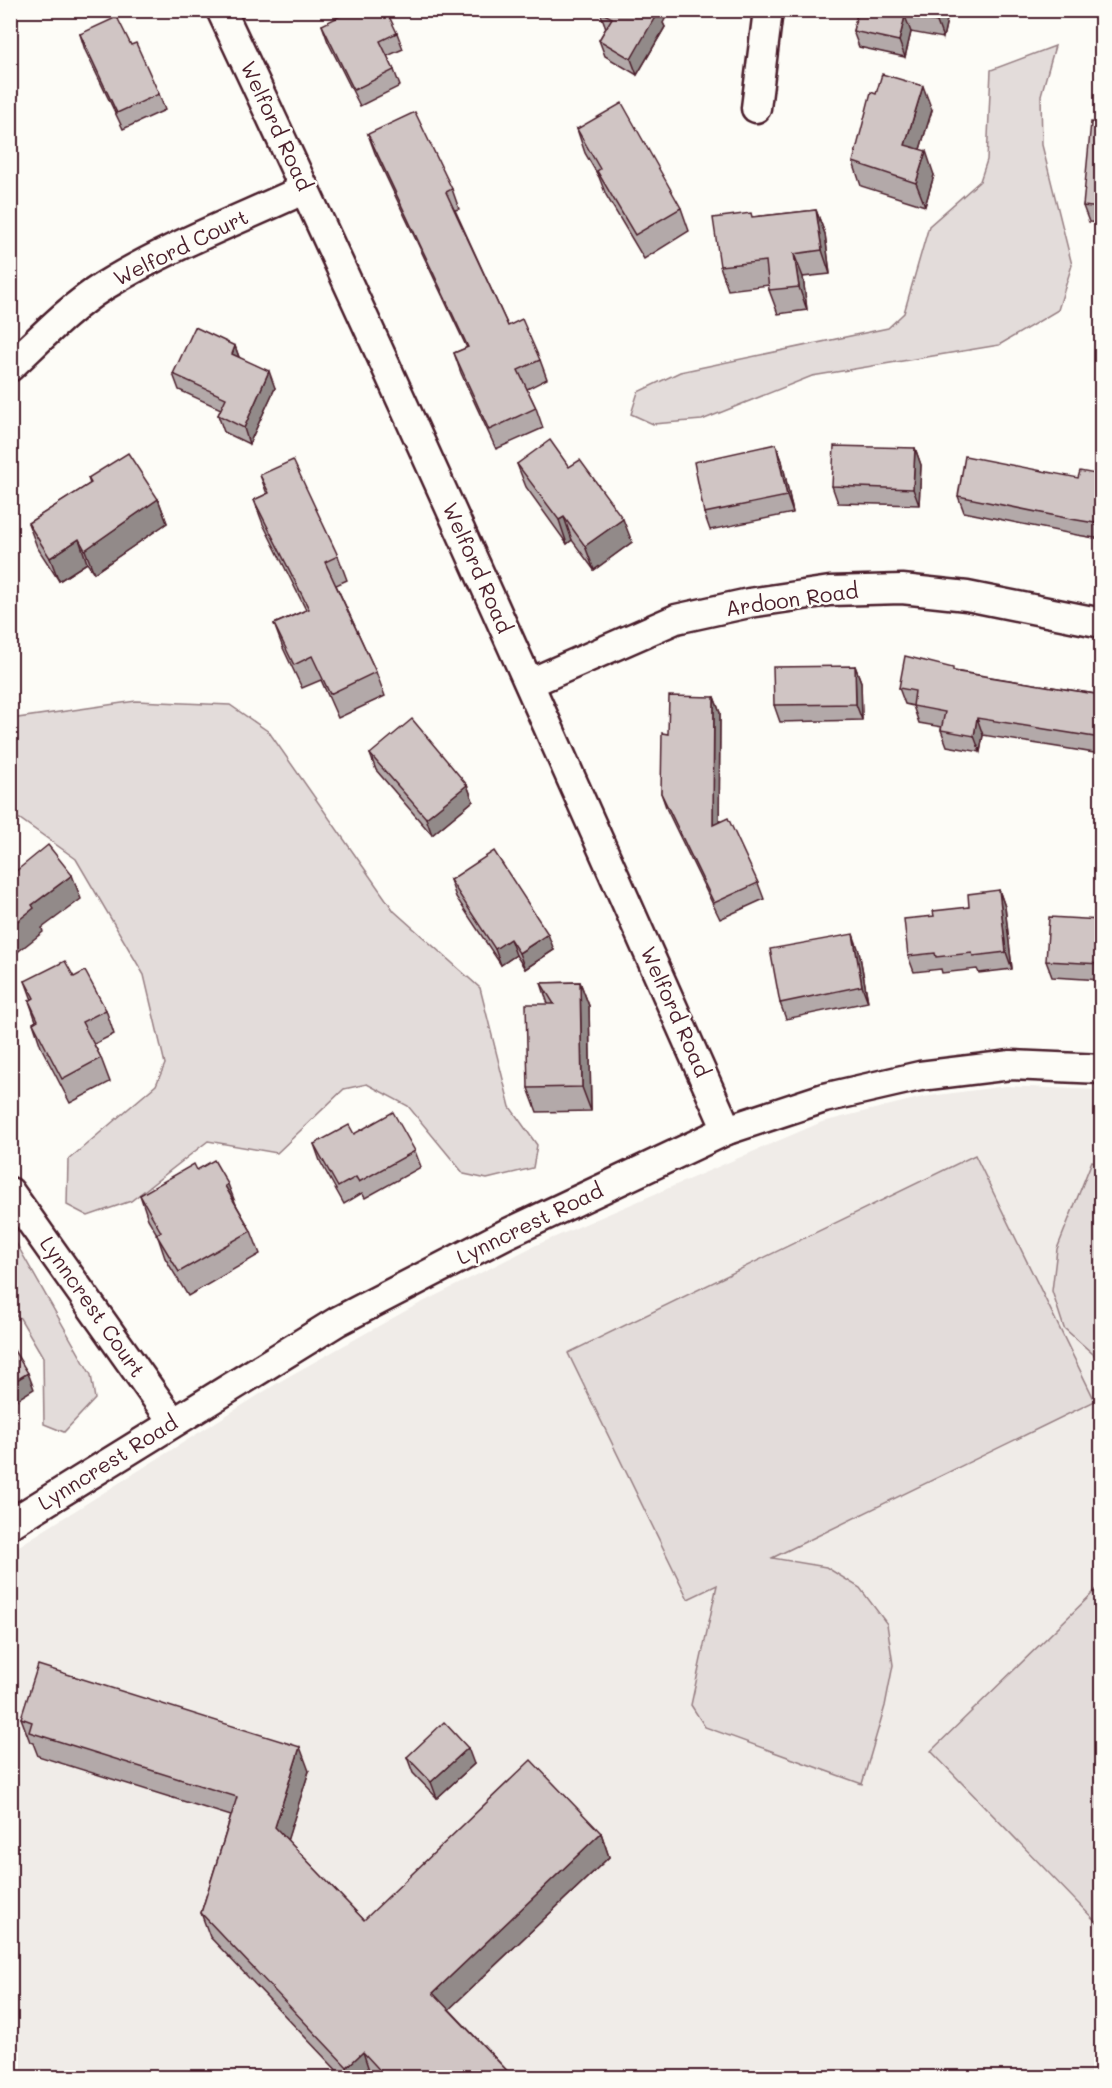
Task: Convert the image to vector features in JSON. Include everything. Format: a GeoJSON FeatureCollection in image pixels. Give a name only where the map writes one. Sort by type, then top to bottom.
{"type":"FeatureCollection","features":[{"type":"Feature","properties":{"kind":"street","name":"Welford Road"},"geometry":{"type":"LineString","coordinates":[[221,10],[530,683],[727,1130]]}},
{"type":"Feature","properties":{"kind":"street"},"geometry":{"type":"LineString","coordinates":[[756,108],[768,10]]}},
{"type":"Feature","properties":{"kind":"street","name":"Welford Court"},"geometry":{"type":"LineString","coordinates":[[10,367],[57,322],[102,287],[150,260],[305,189]]}},
{"type":"Feature","properties":{"kind":"street","name":"Ardoon Road"},"geometry":{"type":"LineString","coordinates":[[530,683],[676,619],[748,603],[830,591],[902,589],[967,596],[1101,623]]}},
{"type":"Feature","properties":{"kind":"street","name":"Lynncrest Road"},"geometry":{"type":"LineString","coordinates":[[10,1524],[338,1321],[506,1234],[727,1130],[824,1098],[920,1076],[1011,1065],[1101,1069]]}},
{"type":"Feature","properties":{"kind":"street","name":"Lynncrest Court"},"geometry":{"type":"LineString","coordinates":[[10,1192],[173,1422]]}},
{"type":"Feature","properties":{"kind":"shaded area"},"geometry":{"type":"Polygon","coordinates":[[[1055,46],[1041,95],[1042,145],[1072,265],[1058,310],[999,345],[812,376],[702,420],[653,424],[631,414],[638,392],[680,372],[888,328],[904,313],[929,226],[980,181],[987,160],[991,70],[1055,46]]]}},
{"type":"Feature","properties":{"kind":"shaded area"},"geometry":{"type":"Polygon","coordinates":[[[136,701],[230,705],[269,732],[394,911],[480,988],[510,1107],[537,1145],[533,1168],[487,1179],[464,1174],[408,1106],[367,1084],[344,1089],[277,1153],[208,1141],[131,1201],[88,1216],[67,1205],[68,1160],[156,1085],[165,1064],[144,975],[76,859],[20,819],[11,818],[11,719],[136,701]]]}},
{"type":"Feature","properties":{"kind":"shaded area"},"geometry":{"type":"Polygon","coordinates":[[[1006,1086],[1101,1090],[1101,2077],[11,2078],[11,1551],[284,1379],[409,1309],[534,1246],[822,1122],[923,1097],[1006,1086]]]}},
{"type":"Feature","properties":{"kind":"shaded area"},"geometry":{"type":"Polygon","coordinates":[[[975,1155],[1095,1401],[772,1558],[826,1567],[860,1588],[887,1624],[893,1665],[885,1706],[862,1784],[705,1727],[691,1705],[717,1585],[688,1599],[568,1353],[975,1155]]]}},
{"type":"Feature","properties":{"kind":"shaded area"},"geometry":{"type":"Polygon","coordinates":[[[1092,1161],[1101,1164],[1101,1361],[1064,1328],[1052,1291],[1057,1249],[1092,1161]]]}},
{"type":"Feature","properties":{"kind":"shaded area"},"geometry":{"type":"Polygon","coordinates":[[[11,1234],[91,1375],[95,1399],[64,1432],[44,1424],[43,1357],[20,1318],[11,1311],[11,1234]]]}},
{"type":"Feature","properties":{"kind":"shaded area"},"geometry":{"type":"Polygon","coordinates":[[[1101,1585],[1101,1927],[931,1751],[1101,1585]]]}},
{"type":"Feature","properties":{"kind":"building"},"geometry":{"type":"Polygon","coordinates":[[[352,10],[366,10],[368,14],[376,10],[386,10],[397,33],[380,41],[394,70],[354,90],[322,25],[352,10]]]}},
{"type":"Feature","properties":{"kind":"building"},"geometry":{"type":"Polygon","coordinates":[[[601,10],[659,10],[631,59],[599,40],[612,18],[600,12],[601,10]]]}},
{"type":"Feature","properties":{"kind":"building"},"geometry":{"type":"Polygon","coordinates":[[[858,10],[940,10],[937,22],[905,16],[899,41],[853,31],[858,10]]]}},
{"type":"Feature","properties":{"kind":"building"},"geometry":{"type":"Polygon","coordinates":[[[117,17],[131,45],[136,43],[159,94],[117,113],[80,34],[117,17]]]}},
{"type":"Feature","properties":{"kind":"building"},"geometry":{"type":"Polygon","coordinates":[[[882,74],[923,86],[905,145],[926,151],[916,183],[853,162],[871,92],[876,94],[882,74]]]}},
{"type":"Feature","properties":{"kind":"building"},"geometry":{"type":"Polygon","coordinates":[[[622,103],[681,208],[635,235],[597,171],[600,169],[577,129],[622,103]]]}},
{"type":"Feature","properties":{"kind":"building"},"geometry":{"type":"Polygon","coordinates":[[[415,112],[452,189],[446,192],[508,326],[522,319],[540,360],[518,370],[536,408],[489,430],[454,353],[468,347],[368,134],[415,112]]]}},
{"type":"Feature","properties":{"kind":"building"},"geometry":{"type":"Polygon","coordinates":[[[1091,122],[1101,123],[1101,208],[1083,206],[1091,122]]]}},
{"type":"Feature","properties":{"kind":"building"},"geometry":{"type":"Polygon","coordinates":[[[816,210],[822,250],[794,254],[799,287],[769,290],[766,261],[720,266],[713,218],[751,213],[752,217],[816,210]]]}},
{"type":"Feature","properties":{"kind":"building"},"geometry":{"type":"Polygon","coordinates":[[[195,327],[235,346],[232,354],[269,371],[244,428],[218,415],[226,398],[173,374],[195,327]]]}},
{"type":"Feature","properties":{"kind":"building"},"geometry":{"type":"Polygon","coordinates":[[[550,440],[569,467],[580,460],[623,519],[585,546],[564,517],[559,520],[517,464],[550,440]]]}},
{"type":"Feature","properties":{"kind":"building"},"geometry":{"type":"Polygon","coordinates":[[[776,444],[787,496],[704,513],[694,462],[776,444]]]}},
{"type":"Feature","properties":{"kind":"building"},"geometry":{"type":"Polygon","coordinates":[[[834,446],[915,448],[913,489],[832,486],[834,446]]]}},
{"type":"Feature","properties":{"kind":"building"},"geometry":{"type":"Polygon","coordinates":[[[128,453],[158,499],[85,550],[79,539],[50,558],[28,523],[91,483],[88,478],[128,453]]]}},
{"type":"Feature","properties":{"kind":"building"},"geometry":{"type":"Polygon","coordinates":[[[965,456],[1078,478],[1080,471],[1101,475],[1101,524],[958,496],[965,456]]]}},
{"type":"Feature","properties":{"kind":"building"},"geometry":{"type":"Polygon","coordinates":[[[293,460],[338,556],[325,562],[376,672],[330,694],[312,656],[294,665],[274,624],[309,609],[254,500],[269,493],[260,475],[293,460]]]}},
{"type":"Feature","properties":{"kind":"building"},"geometry":{"type":"Polygon","coordinates":[[[905,656],[953,668],[953,671],[1101,695],[1101,738],[977,718],[974,736],[941,730],[945,712],[913,706],[915,691],[899,688],[905,656]]]}},
{"type":"Feature","properties":{"kind":"building"},"geometry":{"type":"Polygon","coordinates":[[[855,666],[856,704],[774,705],[773,667],[855,666]]]}},
{"type":"Feature","properties":{"kind":"building"},"geometry":{"type":"Polygon","coordinates":[[[669,696],[714,697],[713,825],[728,818],[758,883],[714,903],[661,793],[662,733],[668,734],[669,696]]]}},
{"type":"Feature","properties":{"kind":"building"},"geometry":{"type":"Polygon","coordinates":[[[412,719],[467,785],[426,818],[370,754],[412,719]]]}},
{"type":"Feature","properties":{"kind":"building"},"geometry":{"type":"Polygon","coordinates":[[[48,845],[72,875],[32,905],[34,908],[10,927],[10,876],[48,845]]]}},
{"type":"Feature","properties":{"kind":"building"},"geometry":{"type":"Polygon","coordinates":[[[494,851],[548,934],[519,953],[510,939],[495,949],[450,880],[494,851]]]}},
{"type":"Feature","properties":{"kind":"building"},"geometry":{"type":"Polygon","coordinates":[[[999,890],[1006,952],[973,956],[972,953],[936,957],[935,953],[908,956],[904,919],[934,916],[933,911],[969,907],[968,894],[999,890]]]}},
{"type":"Feature","properties":{"kind":"building"},"geometry":{"type":"Polygon","coordinates":[[[1049,917],[1101,920],[1101,964],[1046,961],[1049,917]]]}},
{"type":"Feature","properties":{"kind":"building"},"geometry":{"type":"Polygon","coordinates":[[[853,934],[862,986],[780,1003],[770,949],[853,934]]]}},
{"type":"Feature","properties":{"kind":"building"},"geometry":{"type":"Polygon","coordinates":[[[65,961],[74,977],[85,971],[106,1010],[82,1022],[101,1058],[62,1079],[33,1023],[38,1020],[29,1001],[34,998],[25,981],[65,961]]]}},
{"type":"Feature","properties":{"kind":"building"},"geometry":{"type":"Polygon","coordinates":[[[580,982],[582,1087],[528,1088],[526,1004],[554,1004],[541,983],[580,982]]]}},
{"type":"Feature","properties":{"kind":"building"},"geometry":{"type":"Polygon","coordinates":[[[393,1112],[415,1151],[359,1182],[356,1177],[338,1187],[314,1144],[349,1125],[354,1134],[393,1112]]]}},
{"type":"Feature","properties":{"kind":"building"},"geometry":{"type":"Polygon","coordinates":[[[214,1160],[228,1184],[225,1186],[251,1231],[179,1272],[156,1234],[161,1232],[140,1195],[194,1164],[197,1170],[214,1160]]]}},
{"type":"Feature","properties":{"kind":"building"},"geometry":{"type":"Polygon","coordinates":[[[10,1344],[28,1373],[10,1384],[10,1344]]]}},
{"type":"Feature","properties":{"kind":"building"},"geometry":{"type":"Polygon","coordinates":[[[38,1665],[300,1747],[275,1827],[364,1920],[531,1760],[601,1833],[433,1993],[514,2078],[387,2078],[363,2052],[347,2067],[201,1913],[237,1797],[29,1732],[32,1722],[21,1718],[38,1665]]]}},
{"type":"Feature","properties":{"kind":"building"},"geometry":{"type":"Polygon","coordinates":[[[444,1722],[468,1748],[431,1782],[407,1757],[444,1722]]]}}]}
